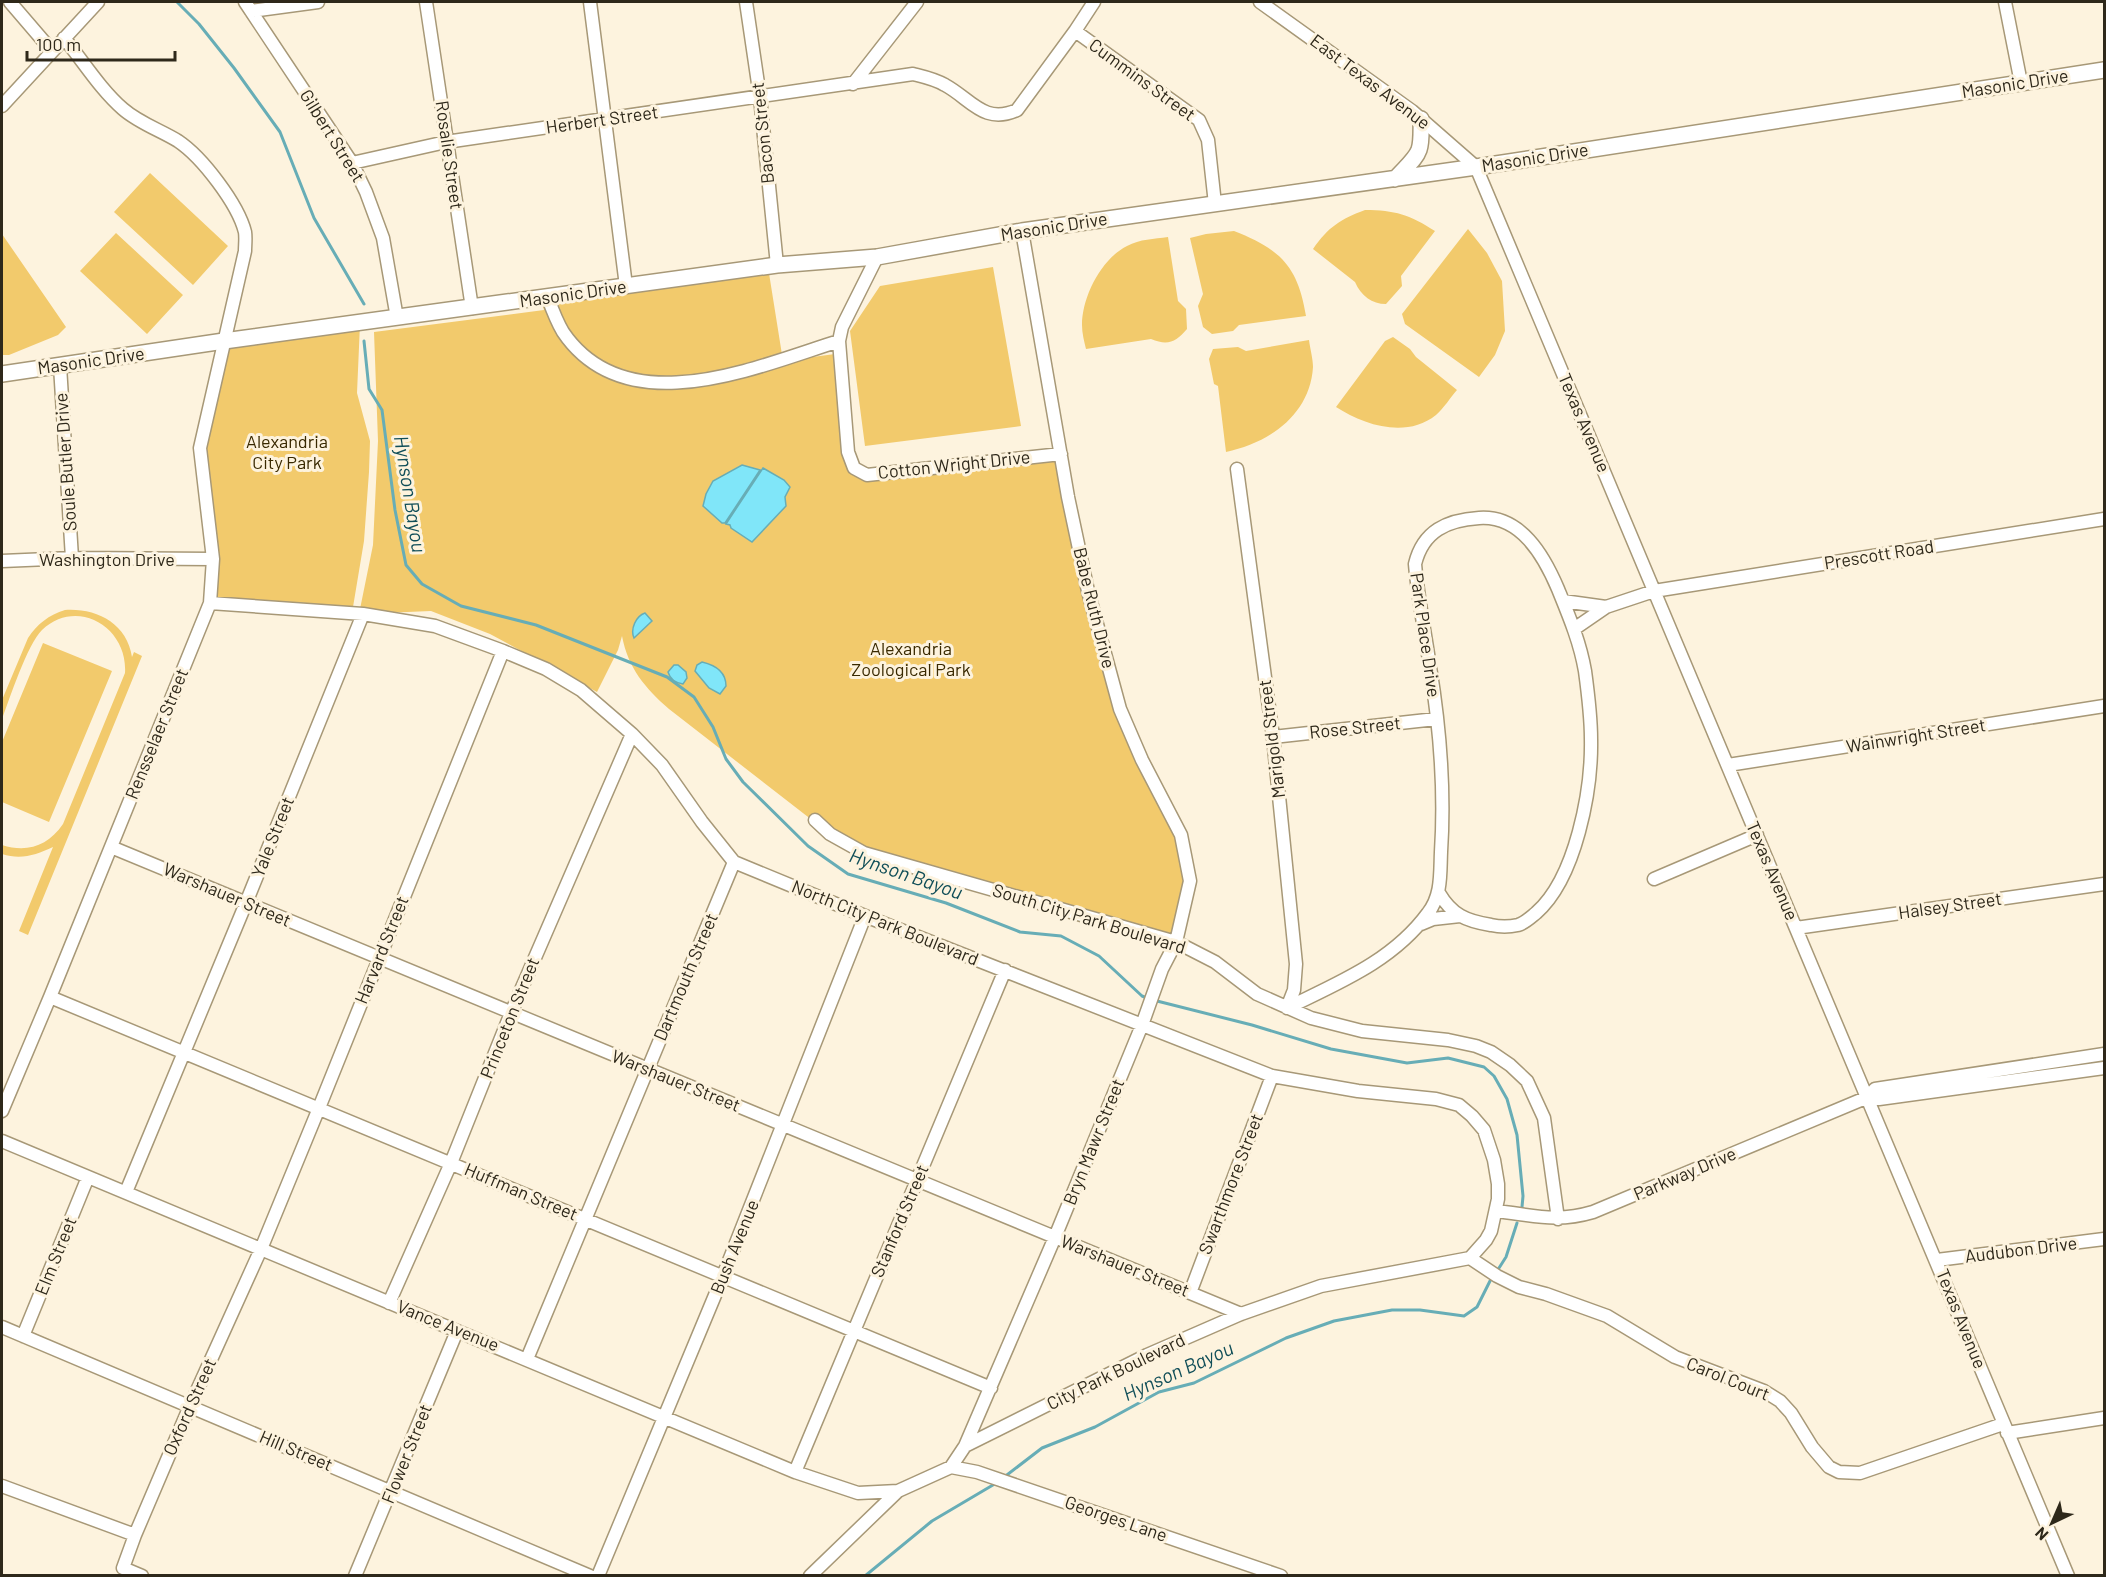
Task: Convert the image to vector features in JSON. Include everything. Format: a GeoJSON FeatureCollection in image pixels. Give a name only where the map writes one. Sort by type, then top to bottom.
{"type":"FeatureCollection","features":[{"type":"Feature","properties":{"kind":"main road","name":"Masonic Drive"},"geometry":{"type":"LineString","coordinates":[[2,374],[777,265],[877,257],[1022,231],[1476,167],[2104,70]]}},
{"type":"Feature","properties":{"kind":"main road"},"geometry":{"type":"LineString","coordinates":[[1395,179],[1419,154],[1422,147],[1421,119]]}},
{"type":"Feature","properties":{"kind":"street"},"geometry":{"type":"LineString","coordinates":[[10,2],[52,51]]}},
{"type":"Feature","properties":{"kind":"street"},"geometry":{"type":"LineString","coordinates":[[2,106],[98,2]]}},
{"type":"Feature","properties":{"kind":"street"},"geometry":{"type":"LineString","coordinates":[[248,6],[318,2]]}},
{"type":"Feature","properties":{"kind":"street","name":"Rosalie Street"},"geometry":{"type":"LineString","coordinates":[[426,2],[472,308]]}},
{"type":"Feature","properties":{"kind":"street"},"geometry":{"type":"LineString","coordinates":[[590,2],[626,286]]}},
{"type":"Feature","properties":{"kind":"street","name":"Bacon Street"},"geometry":{"type":"LineString","coordinates":[[746,2],[777,265]]}},
{"type":"Feature","properties":{"kind":"street"},"geometry":{"type":"LineString","coordinates":[[853,84],[917,2]]}},
{"type":"Feature","properties":{"kind":"street"},"geometry":{"type":"LineString","coordinates":[[1075,31],[1094,2]]}},
{"type":"Feature","properties":{"kind":"street","name":"East Texas Avenue"},"geometry":{"type":"LineString","coordinates":[[1260,2],[1421,119],[1476,167]]}},
{"type":"Feature","properties":{"kind":"street"},"geometry":{"type":"LineString","coordinates":[[2005,2],[2021,82]]}},
{"type":"Feature","properties":{"kind":"street","name":"Gilbert Street"},"geometry":{"type":"LineString","coordinates":[[248,6],[352,163],[366,192],[383,238],[397,318]]}},
{"type":"Feature","properties":{"kind":"street","name":"Herbert Street"},"geometry":{"type":"LineString","coordinates":[[352,163],[446,142],[914,74],[932,78],[984,113],[998,116],[1017,110],[1075,31]]}},
{"type":"Feature","properties":{"kind":"street","name":"Cummins Street"},"geometry":{"type":"LineString","coordinates":[[1075,31],[1199,120],[1208,140],[1215,204]]}},
{"type":"Feature","properties":{"kind":"street","name":"Rensselaer Street"},"geometry":{"type":"LineString","coordinates":[[2,1111],[210,603],[213,559],[200,448],[245,251],[245,234],[238,217],[213,178],[191,152],[180,142],[153,129],[125,111],[64,38]]}},
{"type":"Feature","properties":{"kind":"street","name":"Texas Avenue"},"geometry":{"type":"LineString","coordinates":[[1476,167],[2068,1575]]}},
{"type":"Feature","properties":{"kind":"street","name":"Babe Ruth Drive"},"geometry":{"type":"LineString","coordinates":[[1022,231],[1068,497],[1088,591],[1120,709],[1142,760],[1173,817],[1186,855],[1190,881],[1176,942],[1162,969]]}},
{"type":"Feature","properties":{"kind":"street","name":"Cotton Wright Drive"},"geometry":{"type":"LineString","coordinates":[[877,257],[842,327],[839,341],[848,452],[854,468],[867,475],[1061,454]]}},
{"type":"Feature","properties":{"kind":"street"},"geometry":{"type":"LineString","coordinates":[[548,298],[562,330],[578,349],[602,366],[625,378],[647,382],[683,383],[757,369],[839,341]]}},
{"type":"Feature","properties":{"kind":"street","name":"Soule Butler Drive"},"geometry":{"type":"LineString","coordinates":[[60,366],[72,558]]}},
{"type":"Feature","properties":{"kind":"street","name":"Marigold Street"},"geometry":{"type":"LineString","coordinates":[[1237,469],[1273,737],[1296,964],[1294,990],[1287,1008]]}},
{"type":"Feature","properties":{"kind":"street","name":"Park Place Drive"},"geometry":{"type":"LineString","coordinates":[[1287,1008],[1373,965],[1418,926],[1429,913],[1439,893],[1443,793],[1436,719],[1415,564],[1419,549],[1427,537],[1452,522],[1485,518],[1501,520],[1517,528],[1532,543],[1553,577],[1574,629],[1585,670],[1591,740],[1585,800],[1576,842],[1566,871],[1542,908],[1520,925],[1502,927],[1478,923],[1451,910],[1439,893]]}},
{"type":"Feature","properties":{"kind":"street","name":"Prescott Road"},"geometry":{"type":"LineString","coordinates":[[1606,608],[1654,591],[2104,519]]}},
{"type":"Feature","properties":{"kind":"street","name":"Washington Drive"},"geometry":{"type":"LineString","coordinates":[[2,561],[72,558],[213,559]]}},
{"type":"Feature","properties":{"kind":"street"},"geometry":{"type":"LineString","coordinates":[[1563,601],[1606,608]]}},
{"type":"Feature","properties":{"kind":"street","name":"North City Park Boulevard"},"geometry":{"type":"LineString","coordinates":[[210,603],[363,614],[435,626],[503,651],[546,669],[581,690],[632,734],[662,765],[702,822],[734,862],[1272,1076],[1358,1091],[1436,1098],[1459,1105],[1478,1123],[1488,1138],[1498,1184],[1496,1211],[1486,1240],[1470,1258]]}},
{"type":"Feature","properties":{"kind":"street"},"geometry":{"type":"LineString","coordinates":[[1574,629],[1606,608]]}},
{"type":"Feature","properties":{"kind":"street","name":"Yale Street"},"geometry":{"type":"LineString","coordinates":[[126,1192],[363,614]]}},
{"type":"Feature","properties":{"kind":"street","name":"Harvard Street"},"geometry":{"type":"LineString","coordinates":[[261,1249],[503,651]]}},
{"type":"Feature","properties":{"kind":"street","name":"Wainwright Street"},"geometry":{"type":"LineString","coordinates":[[1728,765],[2104,706]]}},
{"type":"Feature","properties":{"kind":"street","name":"Rose Street"},"geometry":{"type":"LineString","coordinates":[[1273,737],[1436,719]]}},
{"type":"Feature","properties":{"kind":"street","name":"Princeton Street"},"geometry":{"type":"LineString","coordinates":[[389,1303],[451,1163],[511,1013],[632,734]]}},
{"type":"Feature","properties":{"kind":"street","name":"South City Park Boulevard"},"geometry":{"type":"LineString","coordinates":[[815,820],[830,834],[864,853],[1176,942],[1206,956],[1257,994],[1311,1018],[1362,1031],[1448,1040],[1491,1052],[1527,1081],[1544,1118],[1558,1219]]}},
{"type":"Feature","properties":{"kind":"street"},"geometry":{"type":"LineString","coordinates":[[1654,879],[1757,835]]}},
{"type":"Feature","properties":{"kind":"street","name":"Warshauer Street"},"geometry":{"type":"LineString","coordinates":[[111,847],[1241,1314]]}},
{"type":"Feature","properties":{"kind":"street","name":"Dartmouth Street"},"geometry":{"type":"LineString","coordinates":[[526,1359],[734,862]]}},
{"type":"Feature","properties":{"kind":"street","name":"Halsey Street"},"geometry":{"type":"LineString","coordinates":[[1796,928],[2104,884]]}},
{"type":"Feature","properties":{"kind":"street","name":"Bush Avenue"},"geometry":{"type":"LineString","coordinates":[[598,1575],[723,1276],[865,916]]}},
{"type":"Feature","properties":{"kind":"street"},"geometry":{"type":"LineString","coordinates":[[1418,926],[1433,919],[1461,916]]}},
{"type":"Feature","properties":{"kind":"street","name":"Bryn Mawr Street"},"geometry":{"type":"LineString","coordinates":[[965,1446],[1055,1237],[1142,1025],[1162,969]]}},
{"type":"Feature","properties":{"kind":"street","name":"Stanford Street"},"geometry":{"type":"LineString","coordinates":[[795,1472],[1005,970]]}},
{"type":"Feature","properties":{"kind":"street","name":"Huffman Street"},"geometry":{"type":"LineString","coordinates":[[50,997],[991,1388]]}},
{"type":"Feature","properties":{"kind":"street","name":"Parkway Drive"},"geometry":{"type":"LineString","coordinates":[[1496,1211],[1524,1216],[1574,1218],[1868,1097],[1875,1089],[2104,1054]]}},
{"type":"Feature","properties":{"kind":"street","name":"Parkway Drive"},"geometry":{"type":"LineString","coordinates":[[1868,1097],[1878,1099],[2104,1068]]}},
{"type":"Feature","properties":{"kind":"street","name":"Swarthmore Street"},"geometry":{"type":"LineString","coordinates":[[1190,1293],[1272,1076]]}},
{"type":"Feature","properties":{"kind":"street","name":"Vance Avenue"},"geometry":{"type":"LineString","coordinates":[[2,1141],[795,1472],[858,1493],[898,1491]]}},
{"type":"Feature","properties":{"kind":"street","name":"Elm Street"},"geometry":{"type":"LineString","coordinates":[[23,1336],[88,1177]]}},
{"type":"Feature","properties":{"kind":"street","name":"Audubon Drive"},"geometry":{"type":"LineString","coordinates":[[1936,1260],[2104,1239]]}},
{"type":"Feature","properties":{"kind":"street","name":"Oxford Street"},"geometry":{"type":"LineString","coordinates":[[142,1575],[123,1568],[135,1535],[261,1249]]}},
{"type":"Feature","properties":{"kind":"street","name":"City Park Boulevard"},"geometry":{"type":"LineString","coordinates":[[951,1467],[965,1446],[1147,1355],[1241,1314],[1322,1286],[1470,1258]]}},
{"type":"Feature","properties":{"kind":"street","name":"Carol Court"},"geometry":{"type":"LineString","coordinates":[[1470,1258],[1519,1287],[1546,1294],[1607,1316],[1675,1357],[1764,1390],[1780,1401],[1791,1413],[1828,1467],[1839,1472],[1860,1473],[2005,1428]]}},
{"type":"Feature","properties":{"kind":"street","name":"Hill Street"},"geometry":{"type":"LineString","coordinates":[[2,1327],[590,1575]]}},
{"type":"Feature","properties":{"kind":"street","name":"Flower Street"},"geometry":{"type":"LineString","coordinates":[[356,1575],[457,1331]]}},
{"type":"Feature","properties":{"kind":"street"},"geometry":{"type":"LineString","coordinates":[[2005,1428],[2104,1418]]}},
{"type":"Feature","properties":{"kind":"street"},"geometry":{"type":"LineString","coordinates":[[810,1575],[898,1491],[951,1467]]}},
{"type":"Feature","properties":{"kind":"street","name":"Georges Lane"},"geometry":{"type":"LineString","coordinates":[[951,1467],[977,1472],[1281,1575]]}},
{"type":"Feature","properties":{"kind":"street"},"geometry":{"type":"LineString","coordinates":[[2,1486],[135,1535]]}},
{"type":"Feature","properties":{"kind":"green space"},"geometry":{"type":"Polygon","coordinates":[[[150,173],[228,246],[193,285],[114,212],[150,173]]]}},
{"type":"Feature","properties":{"kind":"green space"},"geometry":{"type":"Polygon","coordinates":[[[1365,210],[1402,214],[1435,231],[1401,276],[1402,286],[1386,304],[1376,303],[1368,298],[1355,282],[1313,249],[1336,225],[1365,210]]]}},
{"type":"Feature","properties":{"kind":"green space"},"geometry":{"type":"Polygon","coordinates":[[[1468,229],[1487,253],[1502,281],[1505,331],[1495,355],[1479,377],[1405,324],[1402,314],[1468,229]]]}},
{"type":"Feature","properties":{"kind":"green space"},"geometry":{"type":"Polygon","coordinates":[[[1234,231],[1264,245],[1284,262],[1298,284],[1306,316],[1239,325],[1233,331],[1212,334],[1203,327],[1198,306],[1203,294],[1190,238],[1234,231]]]}},
{"type":"Feature","properties":{"kind":"green space"},"geometry":{"type":"Polygon","coordinates":[[[116,233],[183,295],[147,334],[80,271],[116,233]]]}},
{"type":"Feature","properties":{"kind":"green space"},"geometry":{"type":"Polygon","coordinates":[[[2,234],[66,327],[58,335],[9,355],[2,355],[2,234]]]}},
{"type":"Feature","properties":{"kind":"green space"},"geometry":{"type":"Polygon","coordinates":[[[1168,237],[1178,301],[1186,309],[1187,329],[1171,342],[1151,339],[1086,349],[1082,331],[1085,303],[1101,269],[1127,246],[1168,237]]]}},
{"type":"Feature","properties":{"kind":"green space","name":"Alexandria Zoological Park"},"geometry":{"type":"Polygon","coordinates":[[[768,267],[783,361],[835,354],[848,453],[860,473],[1060,454],[1119,708],[1172,816],[1189,882],[1170,944],[914,868],[830,834],[660,701],[633,668],[622,636],[618,650],[597,692],[490,634],[431,611],[359,614],[373,545],[378,441],[374,332],[544,310],[542,303],[768,267]]]}},
{"type":"Feature","properties":{"kind":"green space"},"geometry":{"type":"Polygon","coordinates":[[[993,267],[1021,426],[865,446],[850,331],[880,286],[993,267]]]}},
{"type":"Feature","properties":{"kind":"green space","name":"Alexandria City Park"},"geometry":{"type":"Polygon","coordinates":[[[360,324],[357,393],[370,441],[364,541],[353,607],[215,599],[203,449],[225,342],[360,324]]]}},
{"type":"Feature","properties":{"kind":"green space"},"geometry":{"type":"Polygon","coordinates":[[[1393,337],[1457,390],[1436,415],[1424,422],[1399,428],[1372,424],[1336,407],[1385,341],[1393,337]]]}},
{"type":"Feature","properties":{"kind":"green space"},"geometry":{"type":"Polygon","coordinates":[[[1309,340],[1313,361],[1310,384],[1295,413],[1272,434],[1242,448],[1226,452],[1218,386],[1214,384],[1209,359],[1213,349],[1238,347],[1246,351],[1309,340]]]}},
{"type":"Feature","properties":{"kind":"green space"},"geometry":{"type":"Polygon","coordinates":[[[65,610],[88,612],[108,620],[124,635],[132,657],[134,652],[142,656],[28,935],[19,931],[53,847],[34,854],[16,857],[2,854],[2,845],[20,848],[36,846],[51,838],[63,824],[125,673],[124,657],[118,642],[109,630],[98,622],[84,617],[70,616],[56,620],[36,637],[19,672],[2,719],[2,700],[28,638],[44,621],[65,610]]]}},
{"type":"Feature","properties":{"kind":"green space"},"geometry":{"type":"Polygon","coordinates":[[[43,643],[112,671],[49,822],[2,802],[2,742],[43,643]]]}},
{"type":"Feature","properties":{"kind":"water"},"geometry":{"type":"Polygon","coordinates":[[[742,465],[760,470],[725,523],[722,523],[703,506],[706,494],[713,481],[742,465]]]}},
{"type":"Feature","properties":{"kind":"water"},"geometry":{"type":"Polygon","coordinates":[[[763,468],[784,480],[790,487],[785,497],[786,506],[752,542],[726,524],[763,468]]]}},
{"type":"Feature","properties":{"kind":"water"},"geometry":{"type":"Polygon","coordinates":[[[645,613],[652,621],[634,638],[635,623],[645,613]]]}},
{"type":"Feature","properties":{"kind":"water"},"geometry":{"type":"Polygon","coordinates":[[[702,662],[715,667],[722,673],[726,686],[720,694],[709,688],[695,671],[697,665],[702,662]]]}},
{"type":"Feature","properties":{"kind":"water"},"geometry":{"type":"Polygon","coordinates":[[[674,665],[678,665],[686,672],[687,678],[683,684],[674,680],[668,672],[674,665]]]}},
{"type":"Feature","properties":{"kind":"waterway","name":"Hynson Bayou"},"geometry":{"type":"LineString","coordinates":[[177,2],[199,24],[234,68],[280,132],[314,218],[364,304]]}},
{"type":"Feature","properties":{"kind":"waterway","name":"Hynson Bayou"},"geometry":{"type":"LineString","coordinates":[[364,341],[369,389],[382,410],[395,510],[406,565],[422,584],[461,606],[536,625],[667,677],[694,697],[713,727],[726,759],[743,782],[808,846],[848,874],[946,903],[1020,932],[1061,936],[1099,956],[1147,998]]}},
{"type":"Feature","properties":{"kind":"waterway","name":"Hynson Bayou"},"geometry":{"type":"LineString","coordinates":[[1153,1000],[1252,1025],[1331,1049],[1407,1063],[1448,1058],[1484,1067],[1494,1076],[1507,1099],[1517,1135],[1522,1207]]}},
{"type":"Feature","properties":{"kind":"waterway","name":"Hynson Bayou"},"geometry":{"type":"LineString","coordinates":[[1499,1268],[1506,1257],[1517,1223]]}},
{"type":"Feature","properties":{"kind":"waterway","name":"Hynson Bayou"},"geometry":{"type":"LineString","coordinates":[[1003,1478],[1042,1448],[1095,1427],[1159,1392],[1194,1383],[1286,1338],[1334,1321],[1392,1310],[1420,1310],[1464,1316],[1477,1307],[1490,1281]]}},
{"type":"Feature","properties":{"kind":"waterway","name":"Hynson Bayou"},"geometry":{"type":"LineString","coordinates":[[865,1576],[932,1521],[998,1482]]}}]}
